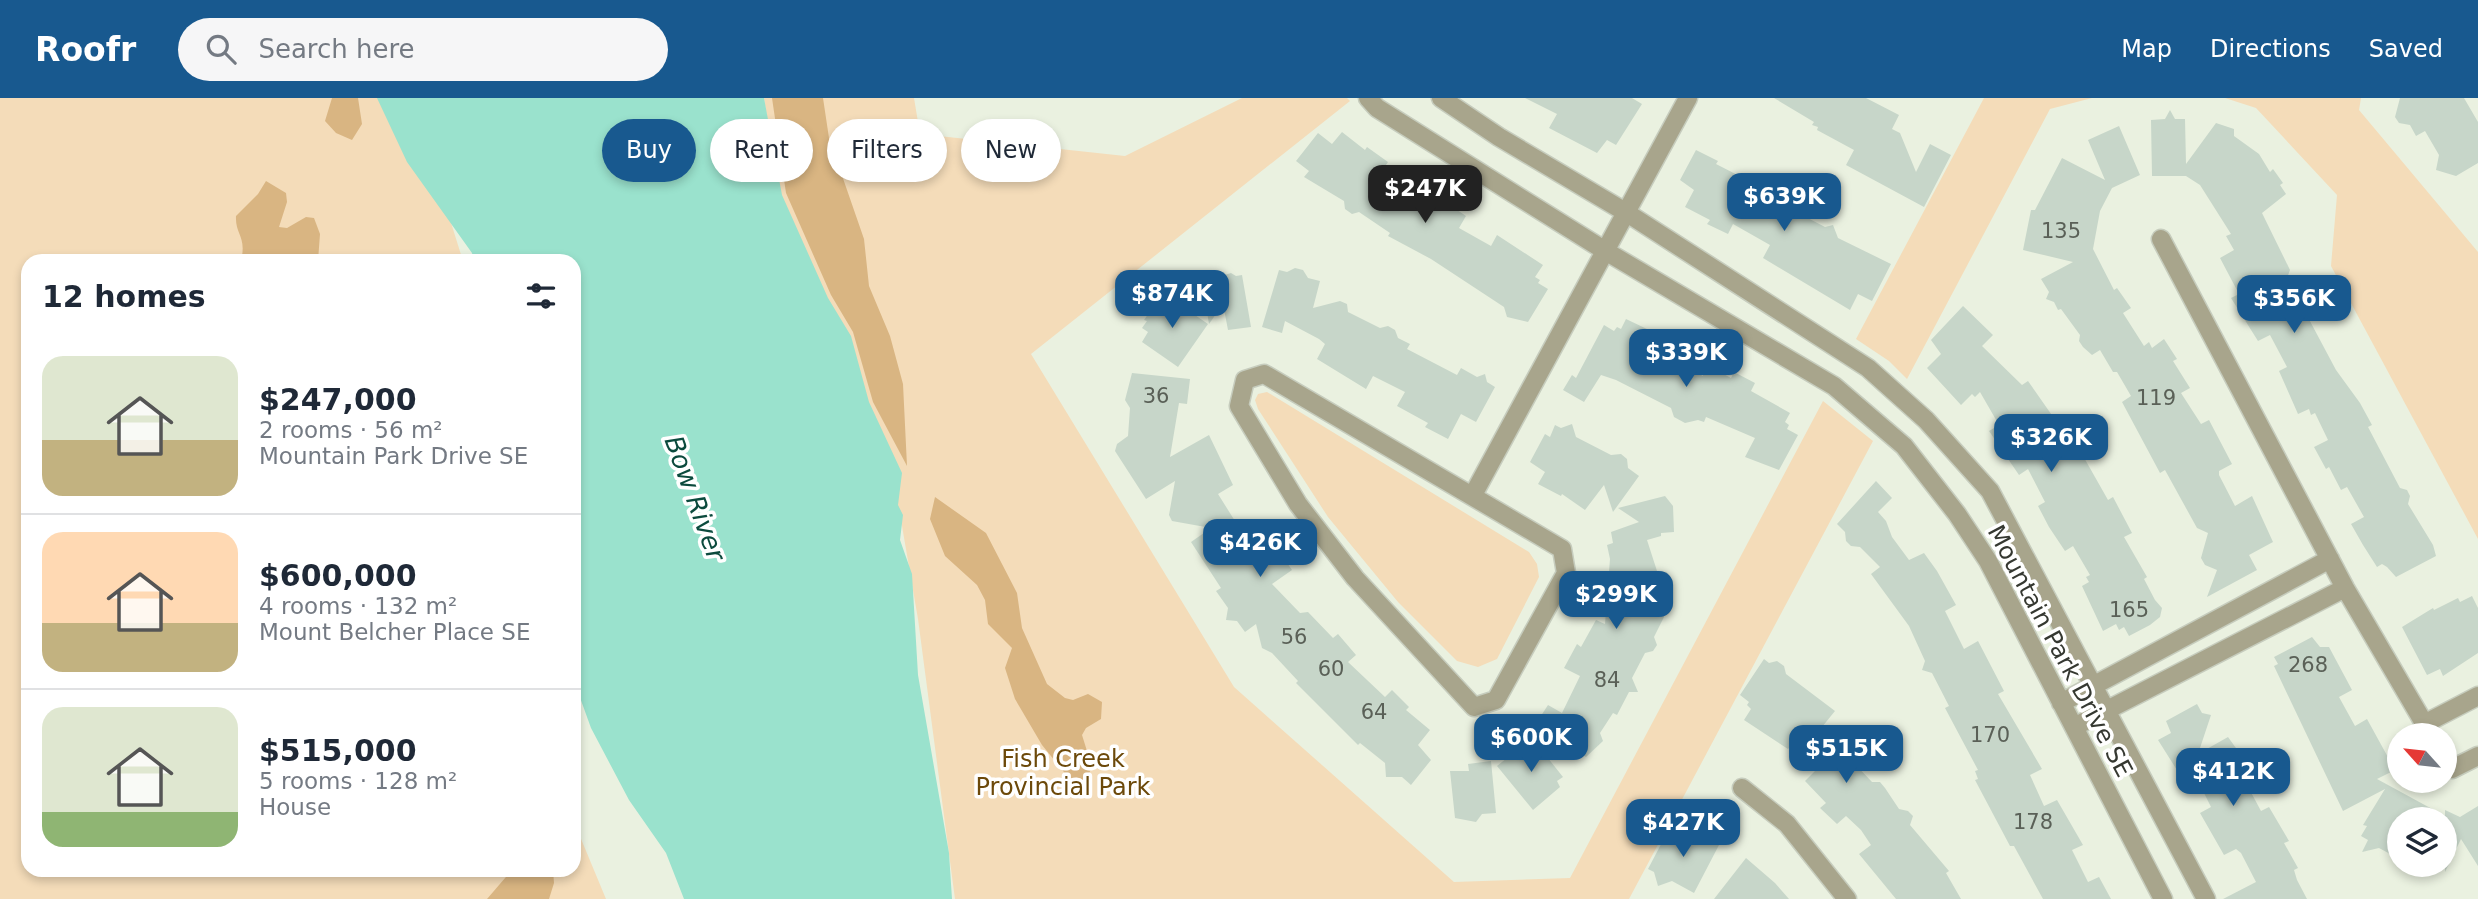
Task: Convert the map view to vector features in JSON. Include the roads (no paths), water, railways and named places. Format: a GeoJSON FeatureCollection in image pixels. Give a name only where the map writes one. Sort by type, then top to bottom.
{"type":"FeatureCollection","features":[{"type":"Feature","properties":{"kind":"street","name":"Mountain Park Drive SE"},"geometry":{"type":"LineString","coordinates":[[1368,98],[1377,108],[1607,252],[1834,386],[1904,446],[1957,514],[1988,561],[2164,899]]}},
{"type":"Feature","properties":{"kind":"street","name":"Mountain Park Drive SE"},"geometry":{"type":"LineString","coordinates":[[1441,98],[1499,137],[1627,213],[1868,368],[1926,420],[1990,491],[2206,899]]}},
{"type":"Feature","properties":{"kind":"street"},"geometry":{"type":"LineString","coordinates":[[1473,495],[1607,252],[1688,98]]}},
{"type":"Feature","properties":{"kind":"street"},"geometry":{"type":"LineString","coordinates":[[2161,239],[2345,588],[2424,723]]}},
{"type":"Feature","properties":{"kind":"street"},"geometry":{"type":"LineString","coordinates":[[1264,374],[1473,495],[1562,549],[1566,573],[1496,700],[1474,707],[1355,578],[1297,504],[1239,406],[1245,380],[1264,374]]}},
{"type":"Feature","properties":{"kind":"street"},"geometry":{"type":"LineString","coordinates":[[2062,704],[2330,559]]}},
{"type":"Feature","properties":{"kind":"street"},"geometry":{"type":"LineString","coordinates":[[2074,727],[2345,588]]}},
{"type":"Feature","properties":{"kind":"street"},"geometry":{"type":"LineString","coordinates":[[2436,723],[2478,696]]}},
{"type":"Feature","properties":{"kind":"street"},"geometry":{"type":"LineString","coordinates":[[2457,766],[2478,756]]}},
{"type":"Feature","properties":{"kind":"street"},"geometry":{"type":"LineString","coordinates":[[1742,788],[1787,824],[1847,899]]}},
{"type":"Feature","properties":{"kind":"water","name":"Bow River"},"geometry":{"type":"Polygon","coordinates":[[[377,98],[764,98],[768,119],[710,119],[710,182],[780,182],[782,195],[828,298],[851,336],[869,402],[902,473],[898,505],[903,515],[900,540],[912,574],[918,675],[949,853],[952,899],[684,899],[666,853],[629,800],[591,728],[581,700],[581,254],[472,253],[407,162],[377,98]]]}},
{"type":"Feature","properties":{"kind":"park label","name":"Fish Creek Provincial Park"},"geometry":{"type":"Point","coordinates":[1063,773]}}]}
